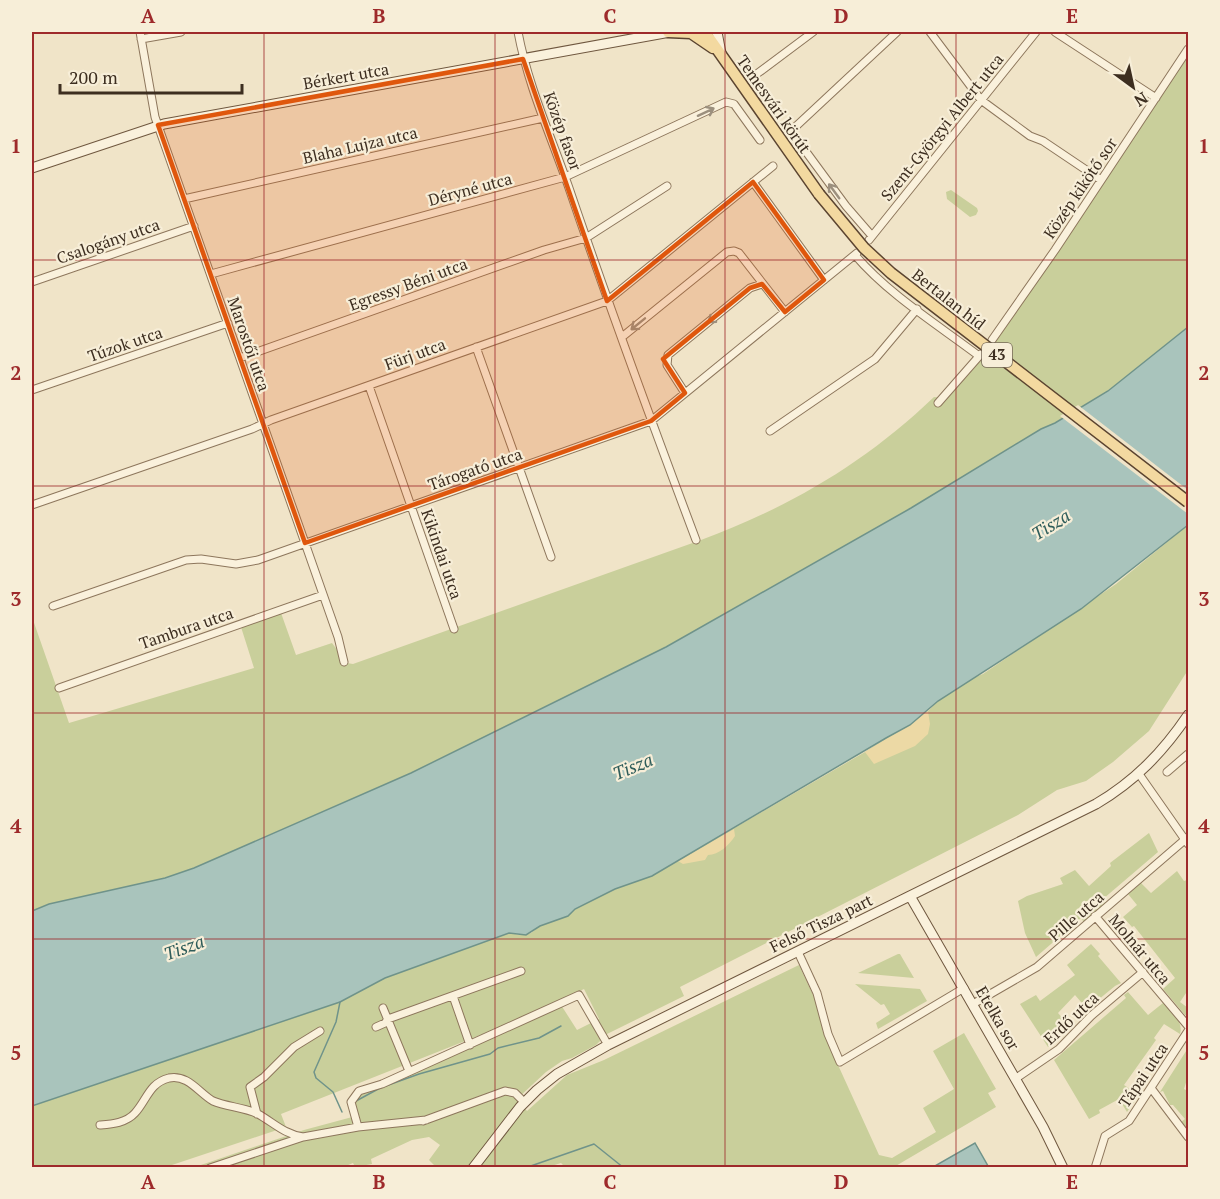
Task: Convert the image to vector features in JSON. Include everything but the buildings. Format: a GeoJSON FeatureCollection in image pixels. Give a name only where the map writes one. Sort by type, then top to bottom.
{"type":"FeatureCollection","features":[{"type":"Feature","properties":{"kind":"main road"},"geometry":{"type":"LineString","coordinates":[[669,32],[695,34],[722,56]]}},
{"type":"Feature","properties":{"kind":"main road","name":"Temesvári körút"},"geometry":{"type":"LineString","coordinates":[[705,32],[819,194]]}},
{"type":"Feature","properties":{"kind":"main road","name":"Bertalan híd"},"geometry":{"type":"LineString","coordinates":[[819,194],[864,248],[891,273],[1188,502]]}},
{"type":"Feature","properties":{"kind":"street"},"geometry":{"type":"LineString","coordinates":[[140,35],[181,32]]}},
{"type":"Feature","properties":{"kind":"street","name":"Közép fasor"},"geometry":{"type":"LineString","coordinates":[[518,32],[523,59],[607,301],[696,540]]}},
{"type":"Feature","properties":{"kind":"street","name":"Bérkert utca"},"geometry":{"type":"LineString","coordinates":[[32,168],[158,125],[669,32]]}},
{"type":"Feature","properties":{"kind":"street"},"geometry":{"type":"LineString","coordinates":[[717,32],[722,56]]}},
{"type":"Feature","properties":{"kind":"street"},"geometry":{"type":"LineString","coordinates":[[758,73],[813,32]]}},
{"type":"Feature","properties":{"kind":"street","name":"Temesvári körút"},"geometry":{"type":"LineString","coordinates":[[870,238],[792,130],[897,32]]}},
{"type":"Feature","properties":{"kind":"street"},"geometry":{"type":"LineString","coordinates":[[930,32],[981,100],[1030,136],[1043,141],[1101,180]]}},
{"type":"Feature","properties":{"kind":"street","name":"Szent-Györgyi Albert utca"},"geometry":{"type":"LineString","coordinates":[[870,238],[1036,32]]}},
{"type":"Feature","properties":{"kind":"street"},"geometry":{"type":"LineString","coordinates":[[1055,32],[1156,98]]}},
{"type":"Feature","properties":{"kind":"street","name":"Marostői utca"},"geometry":{"type":"LineString","coordinates":[[140,35],[152,105],[158,125],[306,543],[338,637],[344,662]]}},
{"type":"Feature","properties":{"kind":"street","name":"Közép kikötő sor"},"geometry":{"type":"LineString","coordinates":[[992,340],[1188,49]]}},
{"type":"Feature","properties":{"kind":"street","name":"Temesvári körút"},"geometry":{"type":"LineString","coordinates":[[726,102],[734,104],[760,140]]}},
{"type":"Feature","properties":{"kind":"street","name":"Déryné utca"},"geometry":{"type":"LineString","coordinates":[[211,274],[565,177],[726,102]]}},
{"type":"Feature","properties":{"kind":"street","name":"Blaha Lujza utca"},"geometry":{"type":"LineString","coordinates":[[184,199],[543,118]]}},
{"type":"Feature","properties":{"kind":"street","name":"Fürj utca"},"geometry":{"type":"LineString","coordinates":[[32,505],[252,429],[262,423],[607,301],[773,166]]}},
{"type":"Feature","properties":{"kind":"street"},"geometry":{"type":"LineString","coordinates":[[753,182],[824,280]]}},
{"type":"Feature","properties":{"kind":"street"},"geometry":{"type":"LineString","coordinates":[[586,238],[667,186]]}},
{"type":"Feature","properties":{"kind":"street","name":"Csalogány utca"},"geometry":{"type":"LineString","coordinates":[[32,282],[194,226]]}},
{"type":"Feature","properties":{"kind":"street","name":"Egressy Béni utca"},"geometry":{"type":"LineString","coordinates":[[240,358],[550,248],[586,238]]}},
{"type":"Feature","properties":{"kind":"street"},"geometry":{"type":"LineString","coordinates":[[622,338],[727,252],[734,250],[785,312]]}},
{"type":"Feature","properties":{"kind":"street","name":"Tárogató utca"},"geometry":{"type":"LineString","coordinates":[[53,606],[193,558],[236,564],[247,563],[651,421],[856,254],[864,266],[917,309]]}},
{"type":"Feature","properties":{"kind":"street"},"geometry":{"type":"LineString","coordinates":[[685,393],[667,365],[668,356],[750,288],[762,284]]}},
{"type":"Feature","properties":{"kind":"street"},"geometry":{"type":"LineString","coordinates":[[770,431],[875,360],[917,309],[980,355],[938,403]]}},
{"type":"Feature","properties":{"kind":"street","name":"Túzok utca"},"geometry":{"type":"LineString","coordinates":[[32,390],[228,323]]}},
{"type":"Feature","properties":{"kind":"street"},"geometry":{"type":"LineString","coordinates":[[476,347],[551,557]]}},
{"type":"Feature","properties":{"kind":"street","name":"Kikindai utca"},"geometry":{"type":"LineString","coordinates":[[369,386],[454,629]]}},
{"type":"Feature","properties":{"kind":"street","name":"Tambura utca"},"geometry":{"type":"LineString","coordinates":[[59,688],[323,595]]}},
{"type":"Feature","properties":{"kind":"street","name":"Felső Tisza part"},"geometry":{"type":"LineString","coordinates":[[473,1167],[524,1102],[557,1074],[608,1045],[1078,814],[1113,794],[1138,774],[1161,751],[1188,715]]}},
{"type":"Feature","properties":{"kind":"street"},"geometry":{"type":"LineString","coordinates":[[1167,772],[1188,754]]}},
{"type":"Feature","properties":{"kind":"street"},"geometry":{"type":"LineString","coordinates":[[1138,774],[1187,841]]}},
{"type":"Feature","properties":{"kind":"street","name":"Pille utca"},"geometry":{"type":"LineString","coordinates":[[973,1004],[1037,967],[1187,841]]}},
{"type":"Feature","properties":{"kind":"street","name":"Etelka sor"},"geometry":{"type":"LineString","coordinates":[[910,896],[1063,1167]]}},
{"type":"Feature","properties":{"kind":"street","name":"Molnár utca"},"geometry":{"type":"LineString","coordinates":[[1095,916],[1188,1026]]}},
{"type":"Feature","properties":{"kind":"street"},"geometry":{"type":"LineString","coordinates":[[798,952],[817,993],[828,1034],[840,1062],[964,988]]}},
{"type":"Feature","properties":{"kind":"street"},"geometry":{"type":"LineString","coordinates":[[376,1027],[388,1019],[521,971]]}},
{"type":"Feature","properties":{"kind":"street","name":"Erdő utca"},"geometry":{"type":"LineString","coordinates":[[1015,1079],[1046,1060],[1090,1016],[1143,972]]}},
{"type":"Feature","properties":{"kind":"street"},"geometry":{"type":"LineString","coordinates":[[358,1126],[351,1102],[359,1091],[382,1084],[579,995],[608,1045]]}},
{"type":"Feature","properties":{"kind":"street"},"geometry":{"type":"LineString","coordinates":[[453,996],[470,1045]]}},
{"type":"Feature","properties":{"kind":"street"},"geometry":{"type":"LineString","coordinates":[[383,1008],[409,1071]]}},
{"type":"Feature","properties":{"kind":"street"},"geometry":{"type":"LineString","coordinates":[[257,1114],[250,1087],[264,1077],[294,1047],[320,1031]]}},
{"type":"Feature","properties":{"kind":"street","name":"Tápai utca"},"geometry":{"type":"LineString","coordinates":[[1095,1167],[1105,1136],[1129,1121],[1188,1031]]}},
{"type":"Feature","properties":{"kind":"street"},"geometry":{"type":"LineString","coordinates":[[100,1125],[129,1118],[135,1113],[147,1092],[157,1083],[177,1077],[185,1079],[212,1100],[257,1114],[283,1131],[303,1137]]}},
{"type":"Feature","properties":{"kind":"street"},"geometry":{"type":"LineString","coordinates":[[1151,1088],[1188,1137]]}},
{"type":"Feature","properties":{"kind":"street"},"geometry":{"type":"LineString","coordinates":[[400,1128],[505,1091],[515,1093],[524,1102]]}},
{"type":"Feature","properties":{"kind":"street"},"geometry":{"type":"LineString","coordinates":[[210,1167],[303,1137],[358,1126],[426,1120]]}},
{"type":"Feature","properties":{"kind":"street","name":"Etelka sor"},"geometry":{"type":"LineString","coordinates":[[1058,1155],[1069,1167]]}},
{"type":"Feature","properties":{"kind":"street","name":"Tápai utca"},"geometry":{"type":"LineString","coordinates":[[1089,1167],[1097,1159]]}},
{"type":"Feature","properties":{"kind":"highlighted area"},"geometry":{"type":"Polygon","coordinates":[[[523,59],[607,301],[753,182],[824,280],[785,312],[762,284],[750,288],[663,359],[685,393],[651,421],[305,543],[158,125],[523,59]]]}},
{"type":"Feature","properties":{"kind":"green space"},"geometry":{"type":"Polygon","coordinates":[[[1188,54],[1188,327],[1108,391],[911,508],[666,647],[411,773],[194,868],[165,878],[49,904],[32,911],[32,617],[69,723],[254,668],[241,627],[281,613],[296,655],[332,643],[347,663],[353,664],[701,540],[796,498],[881,443],[934,397],[945,398],[998,338],[1188,54]]]}},
{"type":"Feature","properties":{"kind":"green space"},"geometry":{"type":"Polygon","coordinates":[[[951,190],[977,208],[976,215],[970,217],[947,199],[946,192],[951,190]]]}},
{"type":"Feature","properties":{"kind":"green space"},"geometry":{"type":"Polygon","coordinates":[[[1188,525],[1188,670],[1149,731],[1113,762],[1086,781],[1057,790],[1018,815],[680,987],[684,996],[607,1034],[596,1045],[562,1061],[546,1072],[517,1099],[527,1111],[567,1075],[604,1060],[799,965],[815,999],[823,1032],[879,1155],[892,1158],[936,1132],[923,1108],[954,1089],[933,1051],[964,1033],[996,1089],[988,1093],[996,1107],[894,1167],[566,1168],[561,1163],[545,1168],[436,1167],[429,1160],[440,1145],[429,1137],[412,1140],[371,1159],[372,1164],[355,1167],[353,1163],[341,1168],[195,1167],[304,1130],[356,1116],[353,1102],[359,1093],[561,1005],[577,1030],[599,1019],[584,989],[516,1021],[281,1114],[286,1127],[166,1167],[32,1167],[32,1106],[340,1002],[385,978],[509,933],[521,935],[531,933],[540,926],[568,916],[575,909],[615,889],[652,876],[865,752],[928,711],[938,701],[983,674],[1116,584],[1188,525]]]}},
{"type":"Feature","properties":{"kind":"green space"},"geometry":{"type":"Polygon","coordinates":[[[1149,833],[1158,852],[1103,899],[1106,903],[1084,922],[1081,918],[1036,957],[1025,933],[1018,901],[1063,884],[1060,878],[1075,870],[1089,886],[1111,866],[1110,863],[1149,833]]]}},
{"type":"Feature","properties":{"kind":"green space"},"geometry":{"type":"Polygon","coordinates":[[[1177,871],[1184,881],[1188,882],[1188,990],[1180,1002],[1188,1008],[1188,1016],[1163,989],[1175,978],[1134,926],[1132,927],[1123,917],[1137,905],[1128,894],[1141,883],[1151,893],[1177,871]]]}},
{"type":"Feature","properties":{"kind":"green space"},"geometry":{"type":"Polygon","coordinates":[[[1091,944],[1121,983],[1087,1009],[1075,995],[1058,1013],[1071,1028],[1048,1047],[1020,1004],[1036,995],[1040,1001],[1075,975],[1067,965],[1091,944]]]}},
{"type":"Feature","properties":{"kind":"green space"},"geometry":{"type":"Polygon","coordinates":[[[898,954],[914,978],[858,973],[898,954]]]}},
{"type":"Feature","properties":{"kind":"green space"},"geometry":{"type":"Polygon","coordinates":[[[855,984],[920,989],[927,1001],[878,1029],[876,1023],[890,1014],[884,1004],[881,1005],[855,984]]]}},
{"type":"Feature","properties":{"kind":"green space"},"geometry":{"type":"Polygon","coordinates":[[[1128,992],[1148,1015],[1163,1003],[1178,1021],[1180,1034],[1164,1024],[1154,1038],[1156,1040],[1124,1085],[1139,1095],[1127,1112],[1119,1099],[1099,1110],[1100,1113],[1089,1119],[1054,1060],[1126,998],[1124,995],[1128,992]]]}},
{"type":"Feature","properties":{"kind":"green space"},"geometry":{"type":"Polygon","coordinates":[[[1188,1048],[1188,1076],[1184,1089],[1188,1091],[1188,1124],[1185,1127],[1181,1122],[1185,1119],[1173,1105],[1170,1105],[1163,1091],[1160,1092],[1188,1048]]]}},
{"type":"Feature","properties":{"kind":"sand"},"geometry":{"type":"Polygon","coordinates":[[[928,711],[930,724],[928,734],[915,746],[874,764],[865,752],[928,711]]]}},
{"type":"Feature","properties":{"kind":"sand"},"geometry":{"type":"Polygon","coordinates":[[[734,829],[735,836],[730,843],[720,851],[708,855],[705,860],[683,864],[678,861],[734,829]]]}},
{"type":"Feature","properties":{"kind":"water","name":"Tisza"},"geometry":{"type":"Polygon","coordinates":[[[1188,327],[1188,525],[1081,609],[938,701],[910,725],[652,876],[615,889],[575,909],[568,916],[540,926],[526,935],[509,933],[385,978],[340,1002],[32,1106],[32,911],[49,904],[165,878],[194,868],[411,773],[666,647],[911,508],[1108,391],[1188,327]]]}},
{"type":"Feature","properties":{"kind":"water"},"geometry":{"type":"Polygon","coordinates":[[[975,1143],[988,1166],[984,1168],[933,1167],[975,1143]]]}},
{"type":"Feature","properties":{"kind":"pier"},"geometry":{"type":"Polygon","coordinates":[[[1078,405],[1188,490],[1188,514],[1060,416],[1078,405]]]}},
{"type":"Feature","properties":{"kind":"waterway"},"geometry":{"type":"LineString","coordinates":[[340,1002],[336,1022],[314,1072],[316,1078],[333,1092],[342,1112]]}},
{"type":"Feature","properties":{"kind":"waterway"},"geometry":{"type":"LineString","coordinates":[[356,1101],[380,1088],[419,1074],[490,1054],[498,1048],[539,1038],[561,1026]]}},
{"type":"Feature","properties":{"kind":"waterway"},"geometry":{"type":"LineString","coordinates":[[525,1168],[594,1144],[624,1168]]}}]}
